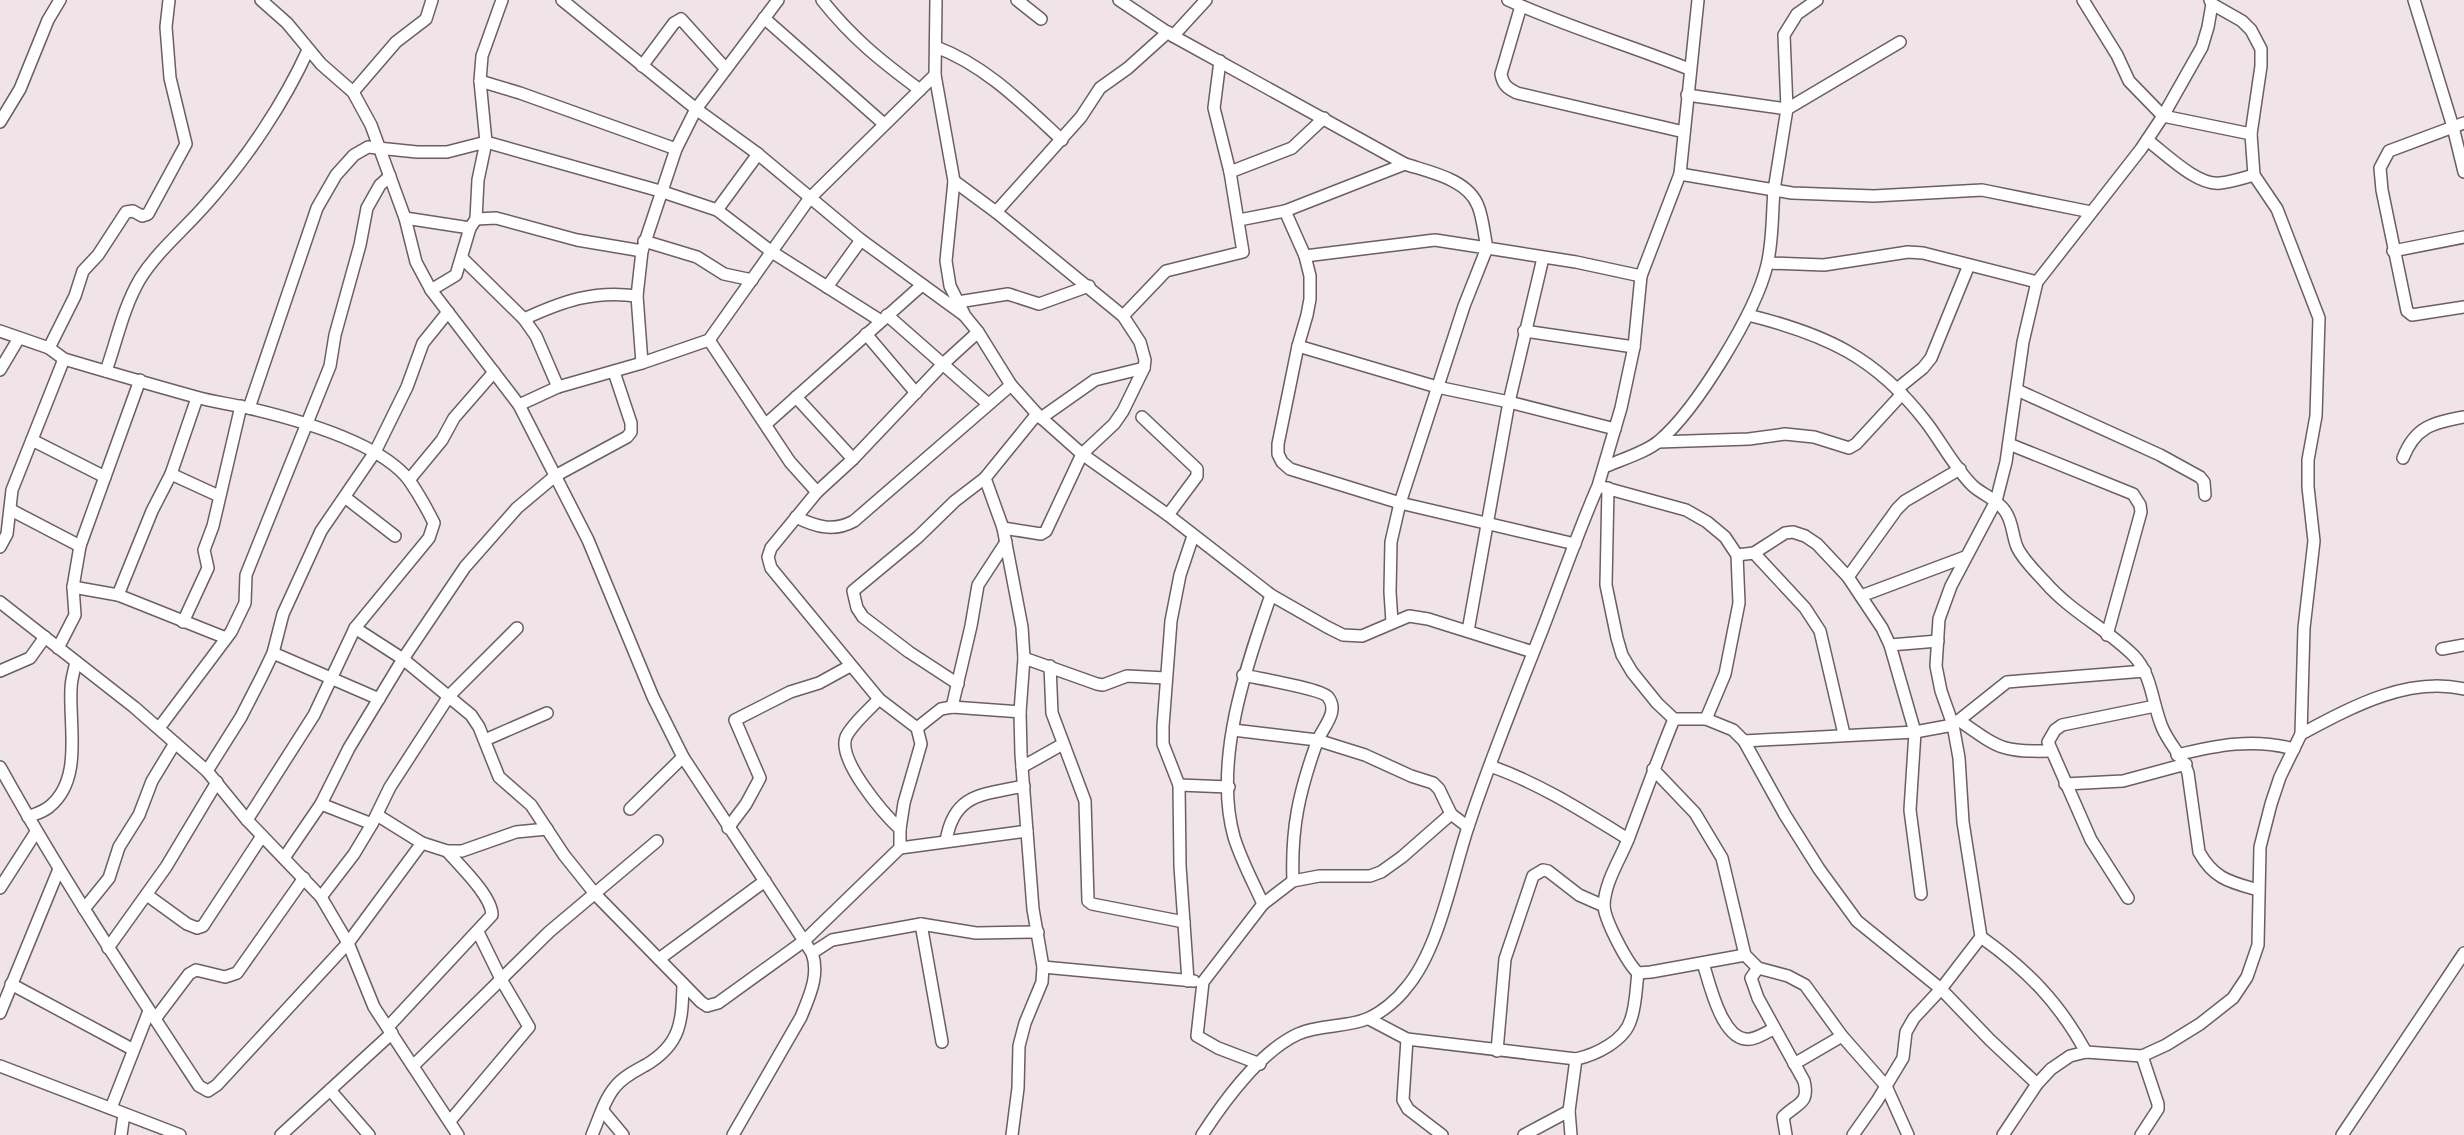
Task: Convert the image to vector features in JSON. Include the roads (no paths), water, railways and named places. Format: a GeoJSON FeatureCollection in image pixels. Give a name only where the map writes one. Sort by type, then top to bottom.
{"type":"FeatureCollection","features":[{"type":"Feature","properties":{"kind":"street"},"geometry":{"type":"LineString","coordinates":[[0,122],[20,89],[48,20],[60,0]]}},
{"type":"Feature","properties":{"kind":"street"},"geometry":{"type":"LineString","coordinates":[[50,348],[75,296],[83,271],[98,254],[126,212],[133,211],[142,216],[148,214],[186,144],[170,78],[166,27],[169,0]]}},
{"type":"Feature","properties":{"kind":"street"},"geometry":{"type":"LineString","coordinates":[[261,0],[287,22],[321,64],[353,92],[371,125],[380,147],[405,218],[416,262],[431,290],[519,405],[588,540],[653,697],[683,757],[804,941],[816,963],[809,998],[801,1017],[733,1135]]}},
{"type":"Feature","properties":{"kind":"street"},"geometry":{"type":"LineString","coordinates":[[353,92],[396,42],[426,19],[432,0]]}},
{"type":"Feature","properties":{"kind":"street"},"geometry":{"type":"LineString","coordinates":[[431,290],[456,275],[473,224],[478,199],[478,180],[486,142],[480,81],[482,56],[502,0]]}},
{"type":"Feature","properties":{"kind":"street"},"geometry":{"type":"LineString","coordinates":[[562,0],[696,109],[758,154],[809,199],[861,240],[965,316]]}},
{"type":"Feature","properties":{"kind":"street"},"geometry":{"type":"LineString","coordinates":[[642,364],[637,296],[643,246],[660,191],[676,149],[696,109],[778,0]]}},
{"type":"Feature","properties":{"kind":"street"},"geometry":{"type":"LineString","coordinates":[[822,0],[844,28],[861,44],[920,90]]}},
{"type":"Feature","properties":{"kind":"street"},"geometry":{"type":"LineString","coordinates":[[936,0],[935,75],[954,182],[946,261],[950,286],[965,316],[978,332],[1011,385],[1039,416],[1082,454],[1168,515],[1271,595],[1343,634],[1362,636],[1409,616],[1428,619],[1534,652]]}},
{"type":"Feature","properties":{"kind":"street"},"geometry":{"type":"LineString","coordinates":[[1017,0],[1041,19]]}},
{"type":"Feature","properties":{"kind":"street"},"geometry":{"type":"LineString","coordinates":[[1119,0],[1171,34],[1405,164],[1437,175],[1467,190],[1479,207],[1487,248],[1437,388],[1400,503],[1391,542],[1392,622]]}},
{"type":"Feature","properties":{"kind":"street"},"geometry":{"type":"LineString","coordinates":[[996,212],[1062,140],[1081,117],[1100,88],[1171,34],[1206,0]]}},
{"type":"Feature","properties":{"kind":"street"},"geometry":{"type":"LineString","coordinates":[[1508,0],[1570,27],[1635,48],[1690,70]]}},
{"type":"Feature","properties":{"kind":"street"},"geometry":{"type":"LineString","coordinates":[[1698,0],[1680,174],[1641,276],[1634,347],[1604,467],[1606,585],[1622,654],[1632,672],[1657,703],[1674,718],[1706,719],[1733,730],[1744,741],[1814,861],[1856,920],[1941,989],[1990,1040],[2037,1084]]}},
{"type":"Feature","properties":{"kind":"street"},"geometry":{"type":"LineString","coordinates":[[1658,442],[1696,397],[1748,316],[1760,288],[1768,263],[1774,190],[1788,108],[1784,35],[1797,14],[1816,0]]}},
{"type":"Feature","properties":{"kind":"street"},"geometry":{"type":"LineString","coordinates":[[2083,0],[2116,55],[2128,81],[2163,116],[2251,134]]}},
{"type":"Feature","properties":{"kind":"street"},"geometry":{"type":"LineString","coordinates":[[2414,0],[2459,125],[2464,172]]}},
{"type":"Feature","properties":{"kind":"street"},"geometry":{"type":"LineString","coordinates":[[2003,1135],[2037,1084],[2051,1069],[2070,1056],[2086,1052],[2142,1056],[2166,1045],[2200,1024],[2233,998],[2247,977],[2258,944],[2260,847],[2271,804],[2301,734],[2304,628],[2314,541],[2308,487],[2308,460],[2316,416],[2319,318],[2277,209],[2254,175],[2251,134],[2261,66],[2261,49],[2251,30],[2242,21],[2211,2],[2208,27],[2202,48],[2163,116],[2147,140],[2037,282],[2023,342],[2009,444],[1996,501],[1965,557],[1951,586],[1939,619],[1936,666],[1941,691],[1957,723],[1963,822],[1981,937],[2013,960],[2048,995],[2065,1016],[2086,1052]]}},
{"type":"Feature","properties":{"kind":"street"},"geometry":{"type":"LineString","coordinates":[[1521,6],[1501,74],[1507,88],[1517,93],[1684,132]]}},
{"type":"Feature","properties":{"kind":"street"},"geometry":{"type":"LineString","coordinates":[[764,18],[884,124]]}},
{"type":"Feature","properties":{"kind":"street"},"geometry":{"type":"LineString","coordinates":[[642,66],[674,23],[681,19],[726,69]]}},
{"type":"Feature","properties":{"kind":"street"},"geometry":{"type":"LineString","coordinates":[[1687,95],[1788,108],[1900,42]]}},
{"type":"Feature","properties":{"kind":"street"},"geometry":{"type":"LineString","coordinates":[[936,47],[960,57],[984,74],[1025,106],[1062,140]]}},
{"type":"Feature","properties":{"kind":"street"},"geometry":{"type":"LineString","coordinates":[[106,372],[119,334],[122,317],[141,278],[158,256],[209,201],[256,140],[281,104],[308,50]]}},
{"type":"Feature","properties":{"kind":"street"},"geometry":{"type":"LineString","coordinates":[[1123,316],[1172,267],[1243,252],[1230,172],[1214,108],[1220,61]]}},
{"type":"Feature","properties":{"kind":"street"},"geometry":{"type":"LineString","coordinates":[[519,405],[558,387],[642,364],[709,340],[809,199],[935,75]]}},
{"type":"Feature","properties":{"kind":"street"},"geometry":{"type":"LineString","coordinates":[[480,81],[520,92],[676,149]]}},
{"type":"Feature","properties":{"kind":"street"},"geometry":{"type":"LineString","coordinates":[[1230,172],[1292,148],[1324,118]]}},
{"type":"Feature","properties":{"kind":"street"},"geometry":{"type":"LineString","coordinates":[[2459,125],[2389,151],[2380,168],[2393,251],[2409,314],[2464,307]]}},
{"type":"Feature","properties":{"kind":"street"},"geometry":{"type":"LineString","coordinates":[[2147,140],[2196,178],[2206,182],[2218,184],[2254,175]]}},
{"type":"Feature","properties":{"kind":"street"},"geometry":{"type":"LineString","coordinates":[[183,622],[208,568],[204,550],[213,526],[219,496],[245,407],[316,208],[336,175],[354,155],[368,147],[417,152],[447,152],[486,142],[660,191],[716,210],[772,252],[827,287],[884,318],[943,364],[987,403]]}},
{"type":"Feature","properties":{"kind":"street"},"geometry":{"type":"LineString","coordinates":[[716,210],[758,154]]}},
{"type":"Feature","properties":{"kind":"street"},"geometry":{"type":"LineString","coordinates":[[1239,220],[1285,211],[1405,164]]}},
{"type":"Feature","properties":{"kind":"street"},"geometry":{"type":"LineString","coordinates":[[1680,174],[1792,193],[1874,196],[1982,190],[2091,212]]}},
{"type":"Feature","properties":{"kind":"street"},"geometry":{"type":"LineString","coordinates":[[159,728],[226,638],[245,603],[246,575],[330,366],[335,335],[360,245],[367,208],[380,185],[390,176]]}},
{"type":"Feature","properties":{"kind":"street"},"geometry":{"type":"LineString","coordinates":[[954,182],[996,212],[1089,286],[1123,316],[1140,342],[1145,360],[1144,368],[1123,411],[1114,424],[1082,454],[1046,531],[1041,534],[1003,528]]}},
{"type":"Feature","properties":{"kind":"street"},"geometry":{"type":"LineString","coordinates":[[478,199],[496,218]]}},
{"type":"Feature","properties":{"kind":"street"},"geometry":{"type":"LineString","coordinates":[[1285,211],[1305,256],[1310,276],[1310,299],[1298,346],[1278,444],[1278,454],[1282,462],[1290,469],[1400,503],[1575,544]]}},
{"type":"Feature","properties":{"kind":"street"},"geometry":{"type":"LineString","coordinates":[[405,218],[473,224],[496,218],[577,240],[643,246],[697,257],[724,274],[752,280]]}},
{"type":"Feature","properties":{"kind":"street"},"geometry":{"type":"LineString","coordinates":[[2393,251],[2464,237]]}},
{"type":"Feature","properties":{"kind":"street"},"geometry":{"type":"LineString","coordinates":[[827,287],[861,240]]}},
{"type":"Feature","properties":{"kind":"street"},"geometry":{"type":"LineString","coordinates":[[1305,256],[1435,240],[1641,276]]}},
{"type":"Feature","properties":{"kind":"street"},"geometry":{"type":"LineString","coordinates":[[1768,263],[1824,265],[1908,252],[1923,253],[2037,282]]}},
{"type":"Feature","properties":{"kind":"street"},"geometry":{"type":"LineString","coordinates":[[462,258],[524,319],[536,336],[558,387]]}},
{"type":"Feature","properties":{"kind":"street"},"geometry":{"type":"LineString","coordinates":[[1468,631],[1509,402],[1524,331],[1543,258]]}},
{"type":"Feature","properties":{"kind":"street"},"geometry":{"type":"LineString","coordinates":[[1604,467],[1658,442],[1749,439],[1785,434],[1814,437],[1849,448],[1856,444],[1930,358],[1969,265]]}},
{"type":"Feature","properties":{"kind":"street"},"geometry":{"type":"LineString","coordinates":[[766,424],[922,285]]}},
{"type":"Feature","properties":{"kind":"street"},"geometry":{"type":"LineString","coordinates":[[958,302],[1008,294],[1039,304],[1089,286]]}},
{"type":"Feature","properties":{"kind":"street"},"geometry":{"type":"LineString","coordinates":[[524,319],[555,304],[586,296],[609,292],[637,296]]}},
{"type":"Feature","properties":{"kind":"street"},"geometry":{"type":"LineString","coordinates":[[207,771],[241,717],[273,653],[283,614],[321,532],[346,498],[375,452],[407,387],[423,343],[448,312]]}},
{"type":"Feature","properties":{"kind":"street"},"geometry":{"type":"LineString","coordinates":[[1748,316],[1802,330],[1849,350],[1900,392],[1925,420],[1973,485],[1996,501],[2005,511],[2012,524],[2017,546],[2047,584],[2075,612],[2134,655],[2145,671],[2162,728],[2177,755],[2186,764],[2196,840],[2205,862],[2225,881],[2258,890]]}},
{"type":"Feature","properties":{"kind":"street"},"geometry":{"type":"LineString","coordinates":[[0,331],[50,348],[64,360],[140,380],[197,398],[245,407],[306,423],[375,452],[408,480],[430,515],[434,523],[434,530],[355,628],[314,715],[247,820]]}},
{"type":"Feature","properties":{"kind":"street"},"geometry":{"type":"LineString","coordinates":[[1524,331],[1634,347]]}},
{"type":"Feature","properties":{"kind":"street"},"geometry":{"type":"LineString","coordinates":[[900,848],[900,829],[908,784],[921,744],[917,728],[879,699],[850,666],[771,568],[768,557],[771,548],[817,492],[853,459],[943,364],[978,332]]}},
{"type":"Feature","properties":{"kind":"street"},"geometry":{"type":"LineString","coordinates":[[866,334],[916,393]]}},
{"type":"Feature","properties":{"kind":"street"},"geometry":{"type":"LineString","coordinates":[[0,370],[19,338]]}},
{"type":"Feature","properties":{"kind":"street"},"geometry":{"type":"LineString","coordinates":[[709,340],[790,462],[817,492]]}},
{"type":"Feature","properties":{"kind":"street"},"geometry":{"type":"LineString","coordinates":[[1298,346],[1437,388],[1509,402],[1615,428]]}},
{"type":"Feature","properties":{"kind":"street"},"geometry":{"type":"LineString","coordinates":[[0,547],[7,534],[12,490],[64,360]]}},
{"type":"Feature","properties":{"kind":"street"},"geometry":{"type":"LineString","coordinates":[[958,684],[909,652],[863,617],[857,608],[853,592],[918,537],[955,501],[985,478],[1039,416],[1095,380],[1144,368]]}},
{"type":"Feature","properties":{"kind":"street"},"geometry":{"type":"LineString","coordinates":[[408,480],[442,440],[454,418],[494,372]]}},
{"type":"Feature","properties":{"kind":"street"},"geometry":{"type":"LineString","coordinates":[[284,858],[322,804],[348,748],[403,659],[465,567],[517,508],[555,476],[627,437],[631,432],[631,423],[614,372]]}},
{"type":"Feature","properties":{"kind":"street"},"geometry":{"type":"LineString","coordinates":[[58,648],[75,615],[73,586],[80,546],[140,380]]}},
{"type":"Feature","properties":{"kind":"street"},"geometry":{"type":"LineString","coordinates":[[796,517],[810,524],[838,528],[854,521],[906,477],[987,403],[1011,385]]}},
{"type":"Feature","properties":{"kind":"street"},"geometry":{"type":"LineString","coordinates":[[2017,390],[2126,438],[2192,472],[2204,482],[2205,495]]}},
{"type":"Feature","properties":{"kind":"street"},"geometry":{"type":"LineString","coordinates":[[796,397],[853,459]]}},
{"type":"Feature","properties":{"kind":"street"},"geometry":{"type":"LineString","coordinates":[[118,595],[152,511],[171,474],[197,398]]}},
{"type":"Feature","properties":{"kind":"street"},"geometry":{"type":"LineString","coordinates":[[1142,417],[1197,469],[1197,476],[1168,515]]}},
{"type":"Feature","properties":{"kind":"street"},"geometry":{"type":"LineString","coordinates":[[2402,458],[2409,442],[2421,430],[2428,426],[2464,417]]}},
{"type":"Feature","properties":{"kind":"street"},"geometry":{"type":"LineString","coordinates":[[32,440],[104,477]]}},
{"type":"Feature","properties":{"kind":"street"},"geometry":{"type":"LineString","coordinates":[[2009,444],[2133,494],[2140,505],[2141,512],[2107,635]]}},
{"type":"Feature","properties":{"kind":"street"},"geometry":{"type":"LineString","coordinates":[[1848,577],[1901,505],[1960,468]]}},
{"type":"Feature","properties":{"kind":"street"},"geometry":{"type":"LineString","coordinates":[[171,474],[219,496]]}},
{"type":"Feature","properties":{"kind":"street"},"geometry":{"type":"LineString","coordinates":[[985,478],[1003,528],[1022,626],[1024,658],[1020,712],[1022,768],[1033,909],[1043,967],[1042,982],[1025,1023],[1019,1046],[1018,1088],[1012,1135]]}},
{"type":"Feature","properties":{"kind":"street"},"geometry":{"type":"LineString","coordinates":[[1202,1135],[1221,1108],[1260,1064],[1286,1040],[1301,1033],[1368,1018],[1393,1002],[1418,971],[1436,930],[1468,827],[1490,766],[1575,544],[1603,487]]}},
{"type":"Feature","properties":{"kind":"street"},"geometry":{"type":"LineString","coordinates":[[1603,487],[1686,510],[1707,522],[1725,537],[1737,555],[1739,603],[1725,674],[1706,719]]}},
{"type":"Feature","properties":{"kind":"street"},"geometry":{"type":"LineString","coordinates":[[346,498],[395,536]]}},
{"type":"Feature","properties":{"kind":"street"},"geometry":{"type":"LineString","coordinates":[[11,510],[80,546]]}},
{"type":"Feature","properties":{"kind":"street"},"geometry":{"type":"LineString","coordinates":[[1737,555],[1754,553],[1786,533],[1793,532],[1817,544],[1848,577],[1890,645],[1915,732],[1910,810],[1921,894]]}},
{"type":"Feature","properties":{"kind":"street"},"geometry":{"type":"LineString","coordinates":[[1188,981],[1179,785],[1163,744],[1166,678],[1176,595],[1180,575],[1193,536]]}},
{"type":"Feature","properties":{"kind":"street"},"geometry":{"type":"LineString","coordinates":[[952,707],[978,585],[1006,542]]}},
{"type":"Feature","properties":{"kind":"street"},"geometry":{"type":"LineString","coordinates":[[1754,553],[1805,608],[1820,632],[1844,734]]}},
{"type":"Feature","properties":{"kind":"street"},"geometry":{"type":"LineString","coordinates":[[1861,596],[1965,557]]}},
{"type":"Feature","properties":{"kind":"street"},"geometry":{"type":"LineString","coordinates":[[73,586],[118,595],[226,638]]}},
{"type":"Feature","properties":{"kind":"street"},"geometry":{"type":"LineString","coordinates":[[1263,904],[1234,837],[1228,761],[1243,675],[1271,595]]}},
{"type":"Feature","properties":{"kind":"street"},"geometry":{"type":"LineString","coordinates":[[0,602],[159,728],[207,771],[247,820],[321,897],[348,943],[374,1007],[458,1135]]}},
{"type":"Feature","properties":{"kind":"street"},"geometry":{"type":"LineString","coordinates":[[355,628],[403,659],[471,715],[485,740],[499,777],[531,806],[564,856],[596,895],[707,1006],[712,1006],[804,941],[900,848],[1027,831]]}},
{"type":"Feature","properties":{"kind":"street"},"geometry":{"type":"LineString","coordinates":[[321,897],[354,854],[374,820],[390,787],[449,696],[517,628]]}},
{"type":"Feature","properties":{"kind":"street"},"geometry":{"type":"LineString","coordinates":[[0,671],[30,658],[44,637]]}},
{"type":"Feature","properties":{"kind":"street"},"geometry":{"type":"LineString","coordinates":[[1890,645],[1938,641]]}},
{"type":"Feature","properties":{"kind":"street"},"geometry":{"type":"LineString","coordinates":[[2442,649],[2464,645]]}},
{"type":"Feature","properties":{"kind":"street"},"geometry":{"type":"LineString","coordinates":[[273,653],[379,699]]}},
{"type":"Feature","properties":{"kind":"street"},"geometry":{"type":"LineString","coordinates":[[1024,658],[1097,684],[1103,684],[1127,676],[1166,678]]}},
{"type":"Feature","properties":{"kind":"street"},"geometry":{"type":"LineString","coordinates":[[28,818],[48,808],[60,796],[68,779],[72,753],[71,687],[76,662]]}},
{"type":"Feature","properties":{"kind":"street"},"geometry":{"type":"LineString","coordinates":[[728,828],[746,804],[760,778],[735,720],[790,692],[819,683],[850,666]]}},
{"type":"Feature","properties":{"kind":"street"},"geometry":{"type":"LineString","coordinates":[[1050,666],[1052,713],[1085,801],[1088,901],[1092,904],[1184,922]]}},
{"type":"Feature","properties":{"kind":"street"},"geometry":{"type":"LineString","coordinates":[[1744,741],[1844,734],[1915,732],[1957,723],[2007,682],[2145,671]]}},
{"type":"Feature","properties":{"kind":"street"},"geometry":{"type":"LineString","coordinates":[[1243,675],[1323,693],[1328,697],[1332,712],[1317,740],[1295,818],[1292,844],[1293,881]]}},
{"type":"Feature","properties":{"kind":"street"},"geometry":{"type":"LineString","coordinates":[[2301,734],[2355,706],[2421,686],[2464,689]]}},
{"type":"Feature","properties":{"kind":"street"},"geometry":{"type":"LineString","coordinates":[[879,699],[846,736],[845,750],[866,791],[900,829]]}},
{"type":"Feature","properties":{"kind":"street"},"geometry":{"type":"LineString","coordinates":[[2128,898],[2091,840],[2048,742],[2054,730],[2062,725],[2155,706]]}},
{"type":"Feature","properties":{"kind":"street"},"geometry":{"type":"LineString","coordinates":[[917,728],[940,709],[952,707],[1020,712]]}},
{"type":"Feature","properties":{"kind":"street"},"geometry":{"type":"LineString","coordinates":[[485,740],[547,713]]}},
{"type":"Feature","properties":{"kind":"street"},"geometry":{"type":"LineString","coordinates":[[1674,718],[1653,769],[1628,839],[1612,874],[1604,906],[1622,951],[1630,966],[1638,973],[1745,955]]}},
{"type":"Feature","properties":{"kind":"street"},"geometry":{"type":"LineString","coordinates":[[1957,723],[2003,749],[2016,752],[2051,751]]}},
{"type":"Feature","properties":{"kind":"street"},"geometry":{"type":"LineString","coordinates":[[1233,730],[1317,740],[1365,755],[1433,784],[1439,789],[1451,814],[1468,827]]}},
{"type":"Feature","properties":{"kind":"street"},"geometry":{"type":"LineString","coordinates":[[2177,755],[2215,746],[2258,742],[2294,749]]}},
{"type":"Feature","properties":{"kind":"street"},"geometry":{"type":"LineString","coordinates":[[84,909],[109,878],[120,847],[139,815],[152,781],[175,743]]}},
{"type":"Feature","properties":{"kind":"street"},"geometry":{"type":"LineString","coordinates":[[1022,768],[1063,744]]}},
{"type":"Feature","properties":{"kind":"street"},"geometry":{"type":"LineString","coordinates":[[630,809],[683,757]]}},
{"type":"Feature","properties":{"kind":"street"},"geometry":{"type":"LineString","coordinates":[[2065,784],[2123,781],[2186,764]]}},
{"type":"Feature","properties":{"kind":"street"},"geometry":{"type":"LineString","coordinates":[[1490,766],[1507,772],[1570,804],[1628,839]]}},
{"type":"Feature","properties":{"kind":"street"},"geometry":{"type":"LineString","coordinates":[[0,767],[36,832],[108,948],[199,1086],[208,1092],[212,1090],[348,943],[422,843]]}},
{"type":"Feature","properties":{"kind":"street"},"geometry":{"type":"LineString","coordinates":[[1653,769],[1695,813],[1722,858],[1745,955],[1758,968],[1788,976],[1805,985],[1842,1036],[1886,1086],[1908,1135]]}},
{"type":"Feature","properties":{"kind":"street"},"geometry":{"type":"LineString","coordinates":[[108,948],[166,867],[217,782]]}},
{"type":"Feature","properties":{"kind":"street"},"geometry":{"type":"LineString","coordinates":[[1179,785],[1229,787]]}},
{"type":"Feature","properties":{"kind":"street"},"geometry":{"type":"LineString","coordinates":[[946,841],[949,822],[960,805],[986,794],[1024,786]]}},
{"type":"Feature","properties":{"kind":"street"},"geometry":{"type":"LineString","coordinates":[[322,804],[374,820],[422,843],[447,851],[462,851],[516,832],[547,829]]}},
{"type":"Feature","properties":{"kind":"street"},"geometry":{"type":"LineString","coordinates":[[1260,1064],[1218,1048],[1197,1036],[1203,982],[1263,904],[1293,881],[1319,876],[1370,876],[1381,872],[1402,857],[1451,814]]}},
{"type":"Feature","properties":{"kind":"street"},"geometry":{"type":"LineString","coordinates":[[0,888],[36,832]]}},
{"type":"Feature","properties":{"kind":"street"},"geometry":{"type":"LineString","coordinates":[[147,895],[187,924],[197,928],[203,926],[262,836]]}},
{"type":"Feature","properties":{"kind":"street"},"geometry":{"type":"LineString","coordinates":[[413,1066],[502,980],[548,932],[596,895],[657,841]]}},
{"type":"Feature","properties":{"kind":"street"},"geometry":{"type":"LineString","coordinates":[[281,1135],[353,1071],[492,914],[492,909],[475,884],[447,851]]}},
{"type":"Feature","properties":{"kind":"street"},"geometry":{"type":"LineString","coordinates":[[0,1012],[59,869]]}},
{"type":"Feature","properties":{"kind":"street"},"geometry":{"type":"LineString","coordinates":[[1497,1051],[1505,960],[1533,876],[1536,872],[1548,871],[1579,895],[1604,906]]}},
{"type":"Feature","properties":{"kind":"street"},"geometry":{"type":"LineString","coordinates":[[111,1108],[132,1049],[152,1015],[189,974],[196,970],[226,977],[237,973],[304,878]]}},
{"type":"Feature","properties":{"kind":"street"},"geometry":{"type":"LineString","coordinates":[[659,959],[764,881]]}},
{"type":"Feature","properties":{"kind":"street"},"geometry":{"type":"LineString","coordinates":[[812,954],[832,940],[921,924],[976,933],[1038,932]]}},
{"type":"Feature","properties":{"kind":"street"},"geometry":{"type":"LineString","coordinates":[[921,924],[942,1042]]}},
{"type":"Feature","properties":{"kind":"street"},"geometry":{"type":"LineString","coordinates":[[450,1121],[529,1027],[502,980],[478,932]]}},
{"type":"Feature","properties":{"kind":"street"},"geometry":{"type":"LineString","coordinates":[[1853,1135],[1886,1086],[1902,1058],[1906,1032],[1914,1018],[1941,989],[1981,937]]}},
{"type":"Feature","properties":{"kind":"street"},"geometry":{"type":"LineString","coordinates":[[2342,1135],[2459,969],[2464,953]]}},
{"type":"Feature","properties":{"kind":"street"},"geometry":{"type":"LineString","coordinates":[[1703,963],[1718,1010],[1732,1030],[1745,1039],[1774,1029]]}},
{"type":"Feature","properties":{"kind":"street"},"geometry":{"type":"LineString","coordinates":[[1043,967],[1203,982]]}},
{"type":"Feature","properties":{"kind":"street"},"geometry":{"type":"LineString","coordinates":[[1758,968],[1751,978],[1752,982],[1807,1092],[1803,1101],[1783,1116],[1786,1135]]}},
{"type":"Feature","properties":{"kind":"street"},"geometry":{"type":"LineString","coordinates":[[1368,1018],[1407,1039],[1576,1059],[1603,1048],[1619,1038],[1628,1028],[1631,1020],[1638,973]]}},
{"type":"Feature","properties":{"kind":"street"},"geometry":{"type":"LineString","coordinates":[[11,984],[132,1049]]}},
{"type":"Feature","properties":{"kind":"street"},"geometry":{"type":"LineString","coordinates":[[592,1135],[614,1088],[624,1078],[666,1052],[672,1044],[681,1014],[683,984]]}},
{"type":"Feature","properties":{"kind":"street"},"geometry":{"type":"LineString","coordinates":[[1794,1064],[1842,1036]]}},
{"type":"Feature","properties":{"kind":"street"},"geometry":{"type":"LineString","coordinates":[[1407,1039],[1403,1100],[1408,1109],[1442,1135]]}},
{"type":"Feature","properties":{"kind":"street"},"geometry":{"type":"LineString","coordinates":[[2141,1135],[2158,1109],[2142,1056]]}},
{"type":"Feature","properties":{"kind":"street"},"geometry":{"type":"LineString","coordinates":[[1571,1135],[1569,1110],[1576,1059]]}},
{"type":"Feature","properties":{"kind":"street"},"geometry":{"type":"LineString","coordinates":[[0,1066],[180,1135]]}},
{"type":"Feature","properties":{"kind":"street"},"geometry":{"type":"LineString","coordinates":[[330,1090],[369,1135]]}},
{"type":"Feature","properties":{"kind":"street"},"geometry":{"type":"LineString","coordinates":[[1524,1135],[1569,1110]]}},
{"type":"Feature","properties":{"kind":"street"},"geometry":{"type":"LineString","coordinates":[[603,1111],[622,1135]]}},
{"type":"Feature","properties":{"kind":"street"},"geometry":{"type":"LineString","coordinates":[[121,1135],[124,1114]]}}]}
